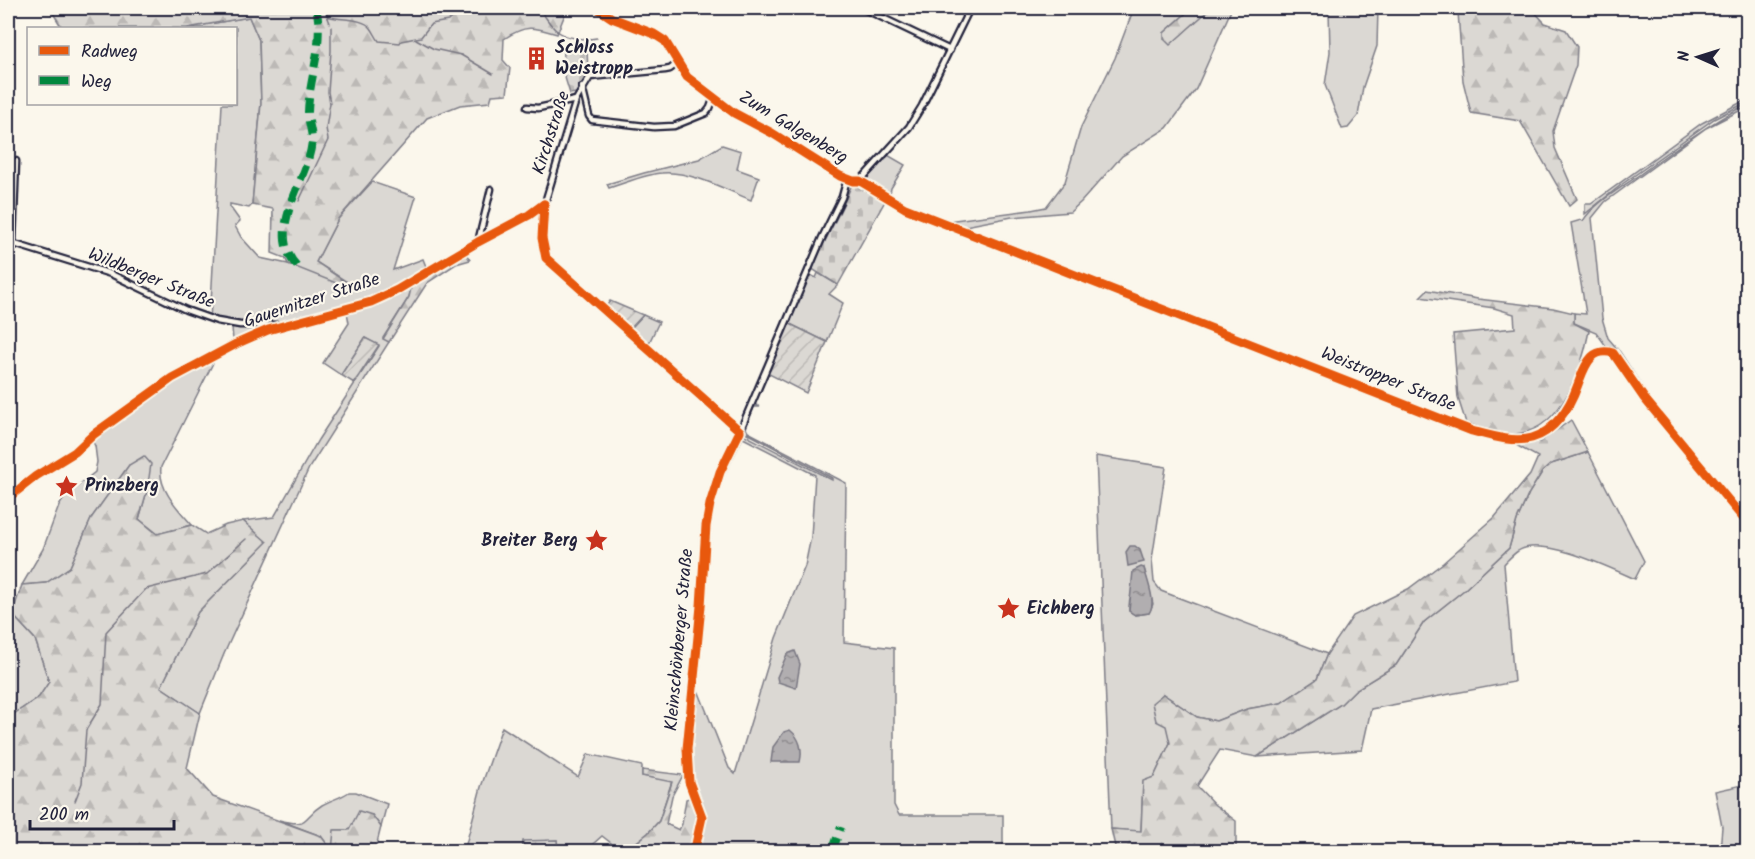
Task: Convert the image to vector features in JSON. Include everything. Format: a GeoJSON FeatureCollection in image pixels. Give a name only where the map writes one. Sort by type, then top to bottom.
{"type":"FeatureCollection","features":[{"type":"Feature","properties":{"kind":"street"},"geometry":{"type":"LineString","coordinates":[[597,8],[614,19],[660,37],[670,47],[678,63]]}},
{"type":"Feature","properties":{"kind":"street"},"geometry":{"type":"LineString","coordinates":[[862,8],[950,50]]}},
{"type":"Feature","properties":{"kind":"street"},"geometry":{"type":"LineString","coordinates":[[860,181],[909,127],[932,89],[970,8]]}},
{"type":"Feature","properties":{"kind":"street","name":"Kirchstraße"},"geometry":{"type":"LineString","coordinates":[[567,277],[544,254],[542,238],[544,204],[582,87],[590,77],[664,70],[678,63]]}},
{"type":"Feature","properties":{"kind":"street","name":"Zum Galgenberg"},"geometry":{"type":"LineString","coordinates":[[678,63],[690,81],[734,113],[772,133],[847,179],[860,181],[914,212]]}},
{"type":"Feature","properties":{"kind":"street"},"geometry":{"type":"LineString","coordinates":[[582,87],[589,116],[600,122],[665,128],[699,118],[710,108],[722,104]]}},
{"type":"Feature","properties":{"kind":"street"},"geometry":{"type":"LineString","coordinates":[[710,108],[714,97]]}},
{"type":"Feature","properties":{"kind":"street"},"geometry":{"type":"LineString","coordinates":[[527,107],[538,108],[576,100]]}},
{"type":"Feature","properties":{"kind":"street","name":"Wildberger Straße"},"geometry":{"type":"LineString","coordinates":[[16,161],[10,242],[111,274],[186,310],[217,321],[240,325],[282,325]]}},
{"type":"Feature","properties":{"kind":"street","name":"Kleinschönberger Straße"},"geometry":{"type":"LineString","coordinates":[[688,852],[696,844],[702,817],[689,782],[687,763],[706,526],[710,504],[720,472],[842,197],[847,179]]}},
{"type":"Feature","properties":{"kind":"street"},"geometry":{"type":"LineString","coordinates":[[478,242],[491,189]]}},
{"type":"Feature","properties":{"kind":"street","name":"Gauernitzer Straße"},"geometry":{"type":"LineString","coordinates":[[8,498],[36,476],[75,452],[101,429],[172,378],[236,344],[282,325],[307,321],[380,298],[529,215],[544,204]]}},
{"type":"Feature","properties":{"kind":"street","name":"Weistropper Straße"},"geometry":{"type":"LineString","coordinates":[[914,212],[1451,423],[1502,439],[1530,438],[1544,432],[1566,409],[1590,359],[1604,352],[1614,353],[1644,398],[1748,524]]}},
{"type":"Feature","properties":{"kind":"green space"},"geometry":{"type":"Polygon","coordinates":[[[50,8],[553,8],[565,14],[557,34],[530,28],[518,31],[504,39],[503,60],[510,68],[507,94],[492,95],[490,102],[460,105],[427,118],[338,219],[316,262],[347,283],[346,287],[288,264],[285,258],[272,253],[273,209],[252,205],[261,103],[259,40],[249,17],[193,27],[61,27],[50,8]]]}},
{"type":"Feature","properties":{"kind":"green space"},"geometry":{"type":"Polygon","coordinates":[[[1134,8],[1192,8],[1164,33],[1170,44],[1211,8],[1232,8],[1196,89],[1167,128],[1122,156],[1070,212],[1012,217],[960,227],[913,210],[865,181],[882,158],[886,159],[886,154],[905,165],[891,188],[890,194],[914,209],[947,221],[1046,207],[1065,182],[1081,127],[1115,58],[1134,8]]]}},
{"type":"Feature","properties":{"kind":"green space"},"geometry":{"type":"Polygon","coordinates":[[[1192,8],[1211,8],[1170,45],[1164,39],[1164,33],[1192,8]]]}},
{"type":"Feature","properties":{"kind":"green space"},"geometry":{"type":"Polygon","coordinates":[[[1329,8],[1357,10],[1358,8],[1378,8],[1377,46],[1363,87],[1358,116],[1348,128],[1342,129],[1325,85],[1330,52],[1329,8]]]}},
{"type":"Feature","properties":{"kind":"green space"},"geometry":{"type":"Polygon","coordinates":[[[1438,8],[1531,8],[1545,23],[1566,30],[1577,47],[1576,65],[1553,131],[1555,148],[1577,199],[1569,206],[1520,121],[1471,113],[1463,81],[1458,12],[1438,8]]]}},
{"type":"Feature","properties":{"kind":"green space"},"geometry":{"type":"Polygon","coordinates":[[[249,17],[259,40],[261,103],[252,205],[249,208],[230,204],[230,207],[240,221],[235,226],[241,237],[260,258],[347,282],[316,262],[338,219],[372,182],[416,197],[393,270],[423,259],[427,269],[368,301],[233,341],[232,327],[210,321],[222,105],[237,105],[237,27],[193,27],[249,17]]]}},
{"type":"Feature","properties":{"kind":"green space"},"geometry":{"type":"Polygon","coordinates":[[[587,49],[588,74],[576,93],[570,94],[563,71],[564,51],[587,49]]]}},
{"type":"Feature","properties":{"kind":"green space"},"geometry":{"type":"Polygon","coordinates":[[[1747,99],[1747,102],[1714,119],[1621,185],[1585,214],[1585,204],[1591,204],[1702,123],[1747,99]]]}},
{"type":"Feature","properties":{"kind":"green space"},"geometry":{"type":"Polygon","coordinates":[[[1747,104],[1747,107],[1706,128],[1605,202],[1592,218],[1602,318],[1608,338],[1648,395],[1747,518],[1747,522],[1660,415],[1618,353],[1606,346],[1596,332],[1574,323],[1574,313],[1586,314],[1571,223],[1583,221],[1610,195],[1707,127],[1747,104]]]}},
{"type":"Feature","properties":{"kind":"green space"},"geometry":{"type":"Polygon","coordinates":[[[722,145],[741,151],[737,169],[759,177],[751,200],[708,182],[673,173],[649,175],[609,188],[607,184],[699,159],[722,145]]]}},
{"type":"Feature","properties":{"kind":"green space"},"geometry":{"type":"Polygon","coordinates":[[[8,167],[13,168],[10,239],[8,239],[8,167]]]}},
{"type":"Feature","properties":{"kind":"green space"},"geometry":{"type":"Polygon","coordinates":[[[852,184],[885,201],[838,285],[812,269],[852,184]]]}},
{"type":"Feature","properties":{"kind":"green space"},"geometry":{"type":"Polygon","coordinates":[[[465,252],[470,260],[456,264],[427,283],[389,342],[383,339],[409,297],[412,284],[465,252]]]}},
{"type":"Feature","properties":{"kind":"green space"},"geometry":{"type":"Polygon","coordinates":[[[818,273],[838,285],[829,294],[843,303],[827,342],[788,323],[809,274],[816,278],[818,273]]]}},
{"type":"Feature","properties":{"kind":"green space"},"geometry":{"type":"Polygon","coordinates":[[[412,284],[409,297],[383,338],[389,342],[309,468],[224,654],[200,713],[161,687],[198,612],[266,542],[243,521],[274,517],[318,440],[379,346],[365,338],[341,375],[323,363],[349,323],[347,312],[374,305],[412,284]]]}},
{"type":"Feature","properties":{"kind":"green space"},"geometry":{"type":"Polygon","coordinates":[[[1427,290],[1574,313],[1574,323],[1589,331],[1586,346],[1568,393],[1548,419],[1536,428],[1514,434],[1466,423],[1458,398],[1453,334],[1515,328],[1514,314],[1494,308],[1420,297],[1427,290]]]}},
{"type":"Feature","properties":{"kind":"green space"},"geometry":{"type":"Polygon","coordinates":[[[610,301],[643,315],[630,329],[605,308],[610,301]]]}},
{"type":"Feature","properties":{"kind":"green space"},"geometry":{"type":"Polygon","coordinates":[[[643,315],[659,322],[648,345],[630,329],[643,315]]]}},
{"type":"Feature","properties":{"kind":"green space"},"geometry":{"type":"Polygon","coordinates":[[[788,323],[827,342],[806,393],[767,373],[788,323]]]}},
{"type":"Feature","properties":{"kind":"green space"},"geometry":{"type":"Polygon","coordinates":[[[365,338],[379,345],[354,383],[341,375],[365,338]]]}},
{"type":"Feature","properties":{"kind":"green space"},"geometry":{"type":"Polygon","coordinates":[[[211,352],[214,361],[161,467],[166,491],[192,525],[158,534],[139,519],[147,491],[129,465],[92,517],[70,567],[46,583],[22,585],[43,549],[59,506],[66,495],[95,472],[97,462],[95,446],[88,432],[173,372],[211,352]]]}},
{"type":"Feature","properties":{"kind":"green space"},"geometry":{"type":"Polygon","coordinates":[[[754,404],[760,407],[754,407],[746,428],[748,432],[846,483],[844,642],[894,648],[894,805],[899,815],[1003,815],[1003,851],[693,851],[700,842],[705,819],[691,782],[688,757],[709,516],[722,473],[741,433],[832,480],[745,432],[744,427],[754,404]],[[743,438],[720,484],[712,516],[696,685],[729,768],[735,774],[776,638],[805,566],[811,537],[815,475],[743,438]]]}},
{"type":"Feature","properties":{"kind":"green space"},"geometry":{"type":"Polygon","coordinates":[[[1571,420],[1588,452],[1551,464],[1542,472],[1529,493],[1517,520],[1509,548],[1464,590],[1424,622],[1396,665],[1355,690],[1341,704],[1257,757],[1220,750],[1197,786],[1215,805],[1236,821],[1236,851],[1116,851],[1111,829],[1141,831],[1143,781],[1154,777],[1170,743],[1166,726],[1156,721],[1152,703],[1163,694],[1197,717],[1216,721],[1247,709],[1281,703],[1317,679],[1327,654],[1353,616],[1408,589],[1443,563],[1494,518],[1530,475],[1538,457],[1514,444],[1540,442],[1571,420]]]}},
{"type":"Feature","properties":{"kind":"green space"},"geometry":{"type":"Polygon","coordinates":[[[1588,452],[1644,561],[1635,579],[1593,561],[1559,550],[1529,547],[1518,551],[1504,564],[1514,682],[1371,709],[1362,750],[1257,757],[1341,704],[1355,690],[1396,665],[1424,622],[1464,590],[1509,548],[1517,520],[1529,493],[1542,472],[1551,464],[1588,452]]]}},
{"type":"Feature","properties":{"kind":"green space"},"geometry":{"type":"Polygon","coordinates":[[[144,456],[151,464],[147,491],[139,519],[157,534],[192,525],[206,534],[226,525],[243,521],[267,542],[198,612],[161,687],[200,713],[187,768],[213,797],[321,836],[332,851],[8,851],[8,718],[39,697],[49,682],[35,639],[12,614],[22,585],[46,583],[70,567],[92,517],[129,465],[144,456]]]}},
{"type":"Feature","properties":{"kind":"green space"},"geometry":{"type":"Polygon","coordinates":[[[1096,456],[1166,467],[1152,560],[1154,582],[1161,591],[1327,654],[1317,679],[1281,703],[1247,709],[1216,721],[1197,717],[1163,694],[1170,743],[1154,777],[1143,782],[1141,832],[1111,829],[1096,456]],[[1144,568],[1131,594],[1129,611],[1135,615],[1149,613],[1153,604],[1144,568]]]}},
{"type":"Feature","properties":{"kind":"green space"},"geometry":{"type":"Polygon","coordinates":[[[12,614],[35,639],[49,682],[39,697],[8,718],[8,627],[12,614]]]}},
{"type":"Feature","properties":{"kind":"green space"},"geometry":{"type":"Polygon","coordinates":[[[502,727],[578,777],[588,754],[642,766],[642,776],[672,781],[659,821],[625,851],[602,851],[611,843],[602,836],[585,851],[558,851],[557,840],[523,842],[523,851],[464,852],[481,787],[502,727]]]}},
{"type":"Feature","properties":{"kind":"green space"},"geometry":{"type":"Polygon","coordinates":[[[642,770],[683,775],[672,796],[666,824],[679,830],[686,799],[692,797],[700,819],[689,847],[679,851],[625,852],[659,821],[672,782],[642,776],[642,770]]]}},
{"type":"Feature","properties":{"kind":"green space"},"geometry":{"type":"Polygon","coordinates":[[[1747,784],[1747,851],[1720,851],[1722,827],[1715,791],[1747,784]]]}},
{"type":"Feature","properties":{"kind":"green space"},"geometry":{"type":"Polygon","coordinates":[[[349,792],[356,792],[387,804],[381,827],[372,815],[349,830],[335,830],[332,851],[321,836],[279,820],[301,822],[322,805],[349,792]]]}},
{"type":"Feature","properties":{"kind":"green space"},"geometry":{"type":"Polygon","coordinates":[[[359,811],[372,815],[381,827],[375,851],[332,851],[334,830],[349,830],[359,811]]]}},
{"type":"Feature","properties":{"kind":"green space"},"geometry":{"type":"Polygon","coordinates":[[[557,840],[558,851],[523,851],[523,841],[557,840]]]}},
{"type":"Feature","properties":{"kind":"water"},"geometry":{"type":"Polygon","coordinates":[[[1130,546],[1135,546],[1140,550],[1144,562],[1128,566],[1126,552],[1130,546]]]}},
{"type":"Feature","properties":{"kind":"water"},"geometry":{"type":"Polygon","coordinates":[[[1144,568],[1152,603],[1149,613],[1135,615],[1129,611],[1133,571],[1144,568]]]}},
{"type":"Feature","properties":{"kind":"water"},"geometry":{"type":"Polygon","coordinates":[[[795,651],[800,664],[796,688],[778,682],[777,677],[787,654],[795,651]]]}},
{"type":"Feature","properties":{"kind":"water"},"geometry":{"type":"Polygon","coordinates":[[[790,730],[800,744],[800,762],[771,762],[773,747],[784,732],[790,730]]]}},
{"type":"Feature","properties":{"kind":"waterway"},"geometry":{"type":"LineString","coordinates":[[324,8],[330,23]]}},
{"type":"Feature","properties":{"kind":"waterway"},"geometry":{"type":"LineString","coordinates":[[328,16],[362,22],[371,28],[379,41],[400,43],[421,37],[431,24],[448,21],[463,8]]}},
{"type":"Feature","properties":{"kind":"waterway"},"geometry":{"type":"LineString","coordinates":[[513,8],[519,10],[528,8]]}},
{"type":"Feature","properties":{"kind":"waterway"},"geometry":{"type":"LineString","coordinates":[[537,8],[560,33],[575,38],[597,38]]}},
{"type":"Feature","properties":{"kind":"waterway"},"geometry":{"type":"LineString","coordinates":[[299,201],[328,140],[326,128],[330,103],[328,92],[331,27]]}},
{"type":"Feature","properties":{"kind":"waterway"},"geometry":{"type":"LineString","coordinates":[[416,39],[434,49],[461,55],[493,74]]}},
{"type":"Feature","properties":{"kind":"waterway"},"geometry":{"type":"LineString","coordinates":[[75,801],[82,783],[86,730],[102,704],[106,632],[146,589],[207,574],[246,539]]}},
{"type":"Feature","properties":{"kind":"marked path"},"geometry":{"type":"LineString","coordinates":[[297,266],[288,252],[285,237],[286,221],[304,171],[312,140],[308,112],[318,47],[316,8]]}},
{"type":"Feature","properties":{"kind":"marked path"},"geometry":{"type":"LineString","coordinates":[[832,852],[841,827]]}},
{"type":"Feature","properties":{"kind":"cycle path"},"geometry":{"type":"LineString","coordinates":[[597,8],[612,18],[654,34],[665,41],[687,77],[734,113],[772,133],[840,176],[860,181],[905,208],[1472,431],[1509,439],[1532,438],[1540,435],[1560,418],[1574,395],[1589,360],[1602,352],[1613,353],[1644,398],[1748,524]]}},
{"type":"Feature","properties":{"kind":"cycle path"},"geometry":{"type":"LineString","coordinates":[[544,204],[542,238],[546,258],[740,431],[720,472],[706,526],[701,606],[687,749],[689,782],[702,817],[696,844],[688,852]]}},
{"type":"Feature","properties":{"kind":"cycle path"},"geometry":{"type":"LineString","coordinates":[[8,498],[36,476],[75,452],[94,434],[172,378],[268,330],[371,302],[397,290],[529,215],[544,204]]}},
{"type":"Feature","properties":{"kind":"place","name":"Schloss Weistropp"},"geometry":{"type":"Point","coordinates":[537,58]}},
{"type":"Feature","properties":{"kind":"place","name":"Prinzberg"},"geometry":{"type":"Point","coordinates":[67,486]}},
{"type":"Feature","properties":{"kind":"place","name":"Breiter Berg"},"geometry":{"type":"Point","coordinates":[596,541]}},
{"type":"Feature","properties":{"kind":"place","name":"Eichberg"},"geometry":{"type":"Point","coordinates":[1009,609]}}]}
